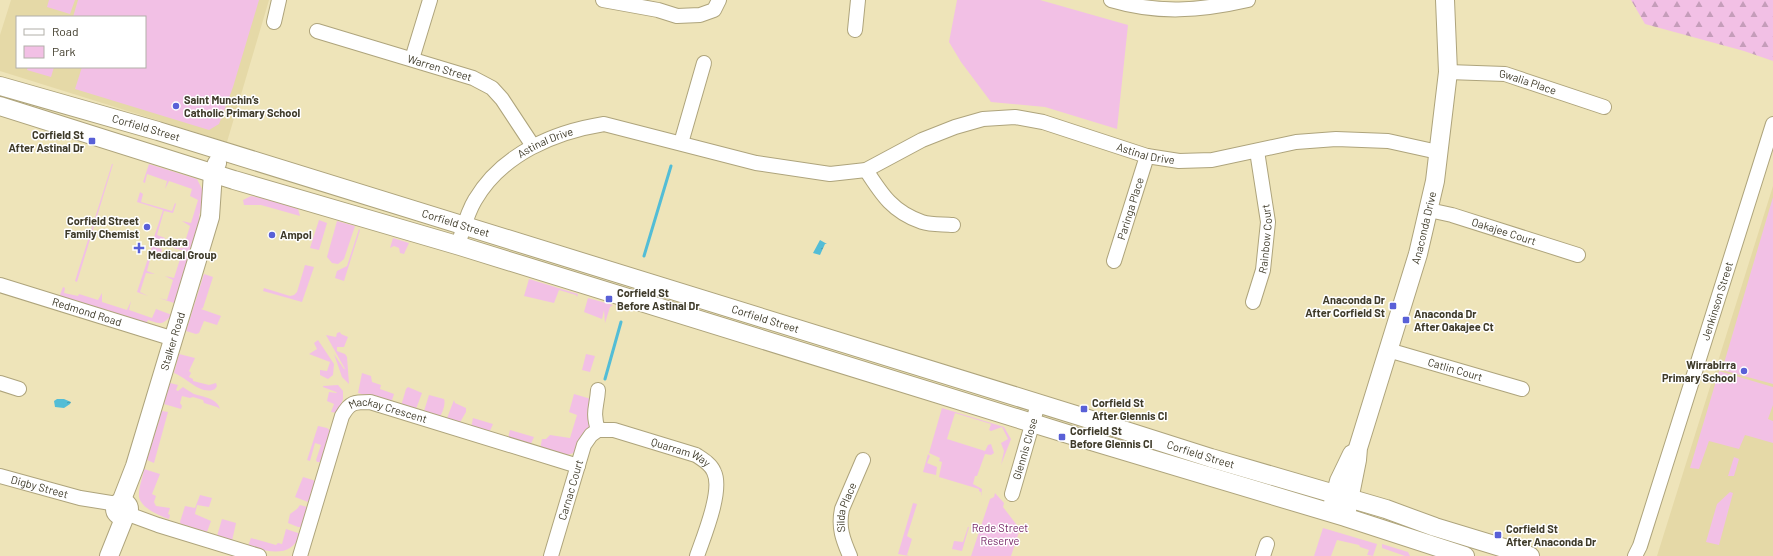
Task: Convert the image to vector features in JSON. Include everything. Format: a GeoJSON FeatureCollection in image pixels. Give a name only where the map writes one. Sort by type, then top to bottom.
{"type":"FeatureCollection","features":[{"type":"Feature","properties":{"kind":"main road","name":"Anaconda Drive"},"geometry":{"type":"LineString","coordinates":[[1338,515],[1342,498],[1339,481],[1351,456],[1358,448],[1418,254],[1429,210],[1448,72],[1445,0]]}},
{"type":"Feature","properties":{"kind":"main road","name":"Corfield Street"},"geometry":{"type":"LineString","coordinates":[[0,86],[121,120],[1342,498],[1386,509],[1435,527],[1530,556]]}},
{"type":"Feature","properties":{"kind":"main road","name":"Corfield Street"},"geometry":{"type":"LineString","coordinates":[[0,106],[234,180],[458,245],[1032,423],[1338,515],[1428,550],[1465,556]]}},
{"type":"Feature","properties":{"kind":"main road","name":"Stalker Road"},"geometry":{"type":"LineString","coordinates":[[108,556],[210,217],[214,173],[221,151]]}},
{"type":"Feature","properties":{"kind":"main road","name":"Stalker Road"},"geometry":{"type":"LineString","coordinates":[[210,217],[234,180],[241,157]]}},
{"type":"Feature","properties":{"kind":"main road"},"geometry":{"type":"LineString","coordinates":[[1428,550],[1435,527]]}},
{"type":"Feature","properties":{"kind":"main road"},"geometry":{"type":"LineString","coordinates":[[1445,553],[1453,532]]}},
{"type":"Feature","properties":{"kind":"street"},"geometry":{"type":"LineString","coordinates":[[274,22],[279,0]]}},
{"type":"Feature","properties":{"kind":"street"},"geometry":{"type":"LineString","coordinates":[[412,59],[430,0]]}},
{"type":"Feature","properties":{"kind":"street"},"geometry":{"type":"LineString","coordinates":[[603,0],[658,10],[677,16],[700,15],[717,5]]}},
{"type":"Feature","properties":{"kind":"street"},"geometry":{"type":"LineString","coordinates":[[855,30],[858,0]]}},
{"type":"Feature","properties":{"kind":"street"},"geometry":{"type":"LineString","coordinates":[[1111,0],[1158,10],[1248,0]]}},
{"type":"Feature","properties":{"kind":"street","name":"Warren Street"},"geometry":{"type":"LineString","coordinates":[[317,31],[473,78],[492,88],[506,104],[533,146]]}},
{"type":"Feature","properties":{"kind":"street"},"geometry":{"type":"LineString","coordinates":[[681,143],[704,63]]}},
{"type":"Feature","properties":{"kind":"street","name":"Gwalia Place"},"geometry":{"type":"LineString","coordinates":[[1448,72],[1505,74],[1604,108]]}},
{"type":"Feature","properties":{"kind":"street","name":"Astinal Drive"},"geometry":{"type":"LineString","coordinates":[[458,245],[474,201],[489,179],[509,161],[533,146],[581,128],[604,124],[756,163],[830,174],[866,170],[922,140],[955,127],[983,119],[1015,117],[1043,122],[1147,156],[1179,161],[1212,160],[1296,142],[1336,139],[1388,141],[1438,152]]}},
{"type":"Feature","properties":{"kind":"street","name":"Jenkinson Street"},"geometry":{"type":"LineString","coordinates":[[1638,553],[1773,124]]}},
{"type":"Feature","properties":{"kind":"street","name":"Rainbow Court"},"geometry":{"type":"LineString","coordinates":[[1253,302],[1263,270],[1268,222],[1257,151]]}},
{"type":"Feature","properties":{"kind":"street","name":"Paringa Place"},"geometry":{"type":"LineString","coordinates":[[1114,261],[1147,156]]}},
{"type":"Feature","properties":{"kind":"street"},"geometry":{"type":"LineString","coordinates":[[866,170],[884,198],[903,213],[923,222],[953,225]]}},
{"type":"Feature","properties":{"kind":"street","name":"Oakajee Court"},"geometry":{"type":"LineString","coordinates":[[1429,210],[1452,215],[1578,255]]}},
{"type":"Feature","properties":{"kind":"street","name":"Redmond Road"},"geometry":{"type":"LineString","coordinates":[[0,285],[174,338]]}},
{"type":"Feature","properties":{"kind":"street","name":"Catlin Court"},"geometry":{"type":"LineString","coordinates":[[1388,350],[1522,389]]}},
{"type":"Feature","properties":{"kind":"street"},"geometry":{"type":"LineString","coordinates":[[0,383],[20,390]]}},
{"type":"Feature","properties":{"kind":"street"},"geometry":{"type":"LineString","coordinates":[[598,390],[594,417],[598,430]]}},
{"type":"Feature","properties":{"kind":"street","name":"Mackay Crescent"},"geometry":{"type":"LineString","coordinates":[[300,556],[342,416],[353,403],[370,402],[578,466]]}},
{"type":"Feature","properties":{"kind":"street","name":"Glennis Close"},"geometry":{"type":"LineString","coordinates":[[1012,494],[1038,404]]}},
{"type":"Feature","properties":{"kind":"street","name":"Carnac Court"},"geometry":{"type":"LineString","coordinates":[[551,556],[584,446],[591,435],[598,430]]}},
{"type":"Feature","properties":{"kind":"street","name":"Quarram Way"},"geometry":{"type":"LineString","coordinates":[[598,430],[614,430],[696,455],[707,463],[714,471],[717,482],[717,493],[697,556]]}},
{"type":"Feature","properties":{"kind":"street","name":"Silda Place"},"geometry":{"type":"LineString","coordinates":[[850,556],[843,539],[840,525],[842,509],[863,460]]}},
{"type":"Feature","properties":{"kind":"street","name":"Digby Street"},"geometry":{"type":"LineString","coordinates":[[0,476],[80,498],[96,506],[123,509],[160,521],[173,529],[259,556]]}},
{"type":"Feature","properties":{"kind":"shaded area","name":"Saint Munchin’s Catholic Primary School"},"geometry":{"type":"Polygon","coordinates":[[[11,0],[269,0],[227,142],[0,71],[0,35],[11,0]]]}},
{"type":"Feature","properties":{"kind":"shaded area","name":"Wirrabirra Primary School"},"geometry":{"type":"Polygon","coordinates":[[[1773,186],[1773,556],[1657,556],[1773,186]]]}},
{"type":"Feature","properties":{"kind":"green space"},"geometry":{"type":"Polygon","coordinates":[[[49,0],[75,0],[70,14],[47,7],[49,0]]]}},
{"type":"Feature","properties":{"kind":"green space","name":"Saint Munchin’s Catholic Primary School"},"geometry":{"type":"Polygon","coordinates":[[[78,0],[259,0],[233,87],[219,124],[209,130],[75,89],[82,68],[146,68],[146,16],[73,16],[78,0]]]}},
{"type":"Feature","properties":{"kind":"green space"},"geometry":{"type":"Polygon","coordinates":[[[957,0],[1040,0],[1128,25],[1117,129],[1045,107],[991,102],[961,62],[949,42],[957,0]]]}},
{"type":"Feature","properties":{"kind":"green space"},"geometry":{"type":"Polygon","coordinates":[[[1631,0],[1773,0],[1773,61],[1744,51],[1645,24],[1631,0]]]}},
{"type":"Feature","properties":{"kind":"green space"},"geometry":{"type":"Polygon","coordinates":[[[28,68],[54,68],[51,77],[27,70],[28,68]]]}},
{"type":"Feature","properties":{"kind":"green space"},"geometry":{"type":"Polygon","coordinates":[[[113,164],[77,282],[75,281],[113,164]]]}},
{"type":"Feature","properties":{"kind":"green space"},"geometry":{"type":"Polygon","coordinates":[[[149,164],[197,179],[203,191],[204,197],[199,216],[200,225],[192,253],[173,248],[183,248],[190,226],[182,221],[191,223],[198,200],[190,196],[192,189],[169,181],[165,189],[167,181],[147,174],[145,183],[143,182],[149,164]]]}},
{"type":"Feature","properties":{"kind":"green space"},"geometry":{"type":"Polygon","coordinates":[[[140,192],[143,194],[141,202],[172,211],[175,203],[176,204],[173,213],[164,211],[157,235],[165,238],[164,244],[153,240],[163,210],[137,202],[140,192]]]}},
{"type":"Feature","properties":{"kind":"green space"},"geometry":{"type":"Polygon","coordinates":[[[251,196],[298,209],[300,216],[261,205],[244,205],[243,200],[251,196]]]}},
{"type":"Feature","properties":{"kind":"green space"},"geometry":{"type":"Polygon","coordinates":[[[1773,197],[1773,384],[1722,370],[1773,197]]]}},
{"type":"Feature","properties":{"kind":"green space"},"geometry":{"type":"Polygon","coordinates":[[[319,220],[327,223],[319,250],[310,248],[319,220]]]}},
{"type":"Feature","properties":{"kind":"green space"},"geometry":{"type":"Polygon","coordinates":[[[337,221],[355,226],[344,259],[338,264],[332,263],[327,257],[337,221]]]}},
{"type":"Feature","properties":{"kind":"green space"},"geometry":{"type":"Polygon","coordinates":[[[359,229],[360,230],[344,281],[335,278],[337,271],[347,266],[359,229]]]}},
{"type":"Feature","properties":{"kind":"green space"},"geometry":{"type":"Polygon","coordinates":[[[393,238],[409,243],[404,254],[400,253],[399,248],[394,246],[390,248],[393,238]]]}},
{"type":"Feature","properties":{"kind":"green space"},"geometry":{"type":"Polygon","coordinates":[[[152,246],[162,249],[161,254],[152,252],[147,271],[155,274],[146,273],[140,292],[148,296],[137,292],[152,246]]]}},
{"type":"Feature","properties":{"kind":"green space"},"geometry":{"type":"Polygon","coordinates":[[[173,251],[190,257],[176,303],[159,298],[167,300],[173,280],[165,276],[174,278],[181,256],[173,251]]]}},
{"type":"Feature","properties":{"kind":"green space"},"geometry":{"type":"Polygon","coordinates":[[[305,265],[314,267],[302,302],[263,291],[264,288],[290,296],[294,295],[297,292],[305,265]]]}},
{"type":"Feature","properties":{"kind":"green space"},"geometry":{"type":"Polygon","coordinates":[[[204,274],[213,277],[203,308],[201,309],[221,316],[217,325],[204,321],[199,333],[196,334],[186,331],[204,274]]]}},
{"type":"Feature","properties":{"kind":"green space"},"geometry":{"type":"Polygon","coordinates":[[[529,279],[578,294],[577,297],[576,295],[559,290],[554,303],[524,296],[529,279]]]}},
{"type":"Feature","properties":{"kind":"green space"},"geometry":{"type":"Polygon","coordinates":[[[63,287],[65,288],[64,293],[78,296],[79,294],[98,300],[102,293],[102,302],[127,310],[131,301],[129,310],[152,318],[156,309],[172,315],[161,323],[148,320],[146,324],[61,298],[60,295],[63,287]]]}},
{"type":"Feature","properties":{"kind":"green space"},"geometry":{"type":"Polygon","coordinates":[[[588,298],[613,305],[610,307],[605,323],[604,310],[602,319],[584,312],[588,298]]]}},
{"type":"Feature","properties":{"kind":"green space"},"geometry":{"type":"Polygon","coordinates":[[[340,332],[348,337],[344,347],[337,347],[337,351],[345,354],[347,357],[349,384],[342,377],[334,354],[345,369],[326,335],[336,337],[337,333],[340,332]]]}},
{"type":"Feature","properties":{"kind":"green space"},"geometry":{"type":"Polygon","coordinates":[[[318,340],[334,364],[333,375],[328,379],[320,375],[320,370],[327,371],[330,362],[309,354],[317,349],[314,343],[318,340]]]}},
{"type":"Feature","properties":{"kind":"green space"},"geometry":{"type":"Polygon","coordinates":[[[179,354],[195,358],[189,371],[191,373],[189,377],[193,379],[193,381],[209,385],[216,383],[217,386],[215,389],[204,390],[174,373],[179,354]]]}},
{"type":"Feature","properties":{"kind":"green space"},"geometry":{"type":"Polygon","coordinates":[[[586,354],[595,356],[590,372],[582,370],[586,354]]]}},
{"type":"Feature","properties":{"kind":"green space"},"geometry":{"type":"Polygon","coordinates":[[[1719,371],[1773,387],[1773,405],[1768,419],[1773,421],[1773,443],[1745,435],[1739,449],[1709,441],[1699,469],[1690,468],[1719,371]]]}},
{"type":"Feature","properties":{"kind":"green space"},"geometry":{"type":"Polygon","coordinates":[[[362,373],[371,376],[372,382],[381,385],[380,389],[394,394],[391,403],[358,393],[362,373]]]}},
{"type":"Feature","properties":{"kind":"green space"},"geometry":{"type":"Polygon","coordinates":[[[170,383],[178,385],[176,390],[178,391],[183,387],[194,394],[213,400],[220,409],[204,403],[203,400],[182,396],[180,403],[182,406],[181,409],[164,404],[170,383]]]}},
{"type":"Feature","properties":{"kind":"green space"},"geometry":{"type":"Polygon","coordinates":[[[338,385],[343,391],[343,399],[338,413],[331,412],[334,404],[327,401],[329,392],[337,393],[323,386],[338,385]]]}},
{"type":"Feature","properties":{"kind":"green space"},"geometry":{"type":"Polygon","coordinates":[[[408,387],[422,393],[416,409],[401,406],[408,387]]]}},
{"type":"Feature","properties":{"kind":"green space"},"geometry":{"type":"Polygon","coordinates":[[[574,394],[591,399],[590,426],[582,435],[576,452],[565,456],[540,449],[542,439],[546,439],[550,435],[570,438],[577,415],[569,412],[574,394]]]}},
{"type":"Feature","properties":{"kind":"green space"},"geometry":{"type":"Polygon","coordinates":[[[429,395],[444,399],[443,409],[439,418],[426,414],[424,411],[429,395]]]}},
{"type":"Feature","properties":{"kind":"green space"},"geometry":{"type":"Polygon","coordinates":[[[454,400],[455,403],[466,408],[466,412],[459,424],[448,421],[447,418],[454,400]]]}},
{"type":"Feature","properties":{"kind":"green space"},"geometry":{"type":"Polygon","coordinates":[[[942,408],[1004,427],[1011,439],[1001,465],[1004,451],[1001,443],[1008,439],[1002,427],[991,431],[989,430],[991,424],[955,413],[947,439],[985,451],[988,445],[991,444],[994,453],[991,455],[985,454],[977,476],[975,476],[973,484],[982,489],[981,493],[979,489],[939,477],[942,462],[939,461],[940,458],[929,453],[942,408]]]}},
{"type":"Feature","properties":{"kind":"green space"},"geometry":{"type":"Polygon","coordinates":[[[162,411],[168,412],[154,463],[147,460],[162,411]]]}},
{"type":"Feature","properties":{"kind":"green space"},"geometry":{"type":"Polygon","coordinates":[[[473,418],[493,424],[489,433],[471,428],[473,418]]]}},
{"type":"Feature","properties":{"kind":"green space"},"geometry":{"type":"Polygon","coordinates":[[[318,426],[327,428],[331,431],[322,462],[317,462],[316,460],[321,445],[315,443],[310,461],[307,460],[318,426]]]}},
{"type":"Feature","properties":{"kind":"green space"},"geometry":{"type":"Polygon","coordinates":[[[510,430],[534,437],[530,446],[508,438],[510,430]]]}},
{"type":"Feature","properties":{"kind":"green space"},"geometry":{"type":"Polygon","coordinates":[[[928,454],[930,456],[927,463],[937,467],[936,475],[923,472],[928,454]]]}},
{"type":"Feature","properties":{"kind":"green space"},"geometry":{"type":"Polygon","coordinates":[[[1734,457],[1739,459],[1734,476],[1728,476],[1734,457]]]}},
{"type":"Feature","properties":{"kind":"green space"},"geometry":{"type":"Polygon","coordinates":[[[144,469],[160,474],[152,494],[156,496],[154,502],[156,506],[170,508],[168,514],[170,515],[169,519],[151,511],[140,501],[139,490],[144,469]]]}},
{"type":"Feature","properties":{"kind":"green space"},"geometry":{"type":"Polygon","coordinates":[[[303,477],[313,480],[316,483],[310,501],[308,502],[295,497],[303,477]]]}},
{"type":"Feature","properties":{"kind":"green space"},"geometry":{"type":"Polygon","coordinates":[[[1730,492],[1733,493],[1719,545],[1706,542],[1717,504],[1730,492]]]}},
{"type":"Feature","properties":{"kind":"green space","name":"Rede Street Reserve"},"geometry":{"type":"Polygon","coordinates":[[[995,493],[1004,503],[1003,507],[1020,529],[1011,556],[971,556],[990,499],[994,497],[995,493]]]}},
{"type":"Feature","properties":{"kind":"green space"},"geometry":{"type":"Polygon","coordinates":[[[200,495],[212,498],[209,507],[197,505],[195,514],[211,521],[207,532],[181,524],[180,522],[185,506],[195,508],[200,495]]]}},
{"type":"Feature","properties":{"kind":"green space"},"geometry":{"type":"Polygon","coordinates":[[[913,503],[917,504],[907,536],[912,539],[907,555],[909,556],[898,554],[913,503]]]}},
{"type":"Feature","properties":{"kind":"green space"},"geometry":{"type":"Polygon","coordinates":[[[300,505],[307,507],[308,509],[303,527],[298,527],[288,523],[290,514],[300,505]]]}},
{"type":"Feature","properties":{"kind":"green space"},"geometry":{"type":"Polygon","coordinates":[[[222,519],[236,523],[232,541],[217,536],[222,519]]]}},
{"type":"Feature","properties":{"kind":"green space"},"geometry":{"type":"Polygon","coordinates":[[[968,527],[962,551],[952,549],[954,541],[963,542],[968,527]]]}},
{"type":"Feature","properties":{"kind":"green space"},"geometry":{"type":"Polygon","coordinates":[[[1323,528],[1377,544],[1373,556],[1367,555],[1369,550],[1360,547],[1359,545],[1337,540],[1331,556],[1314,556],[1323,528]]]}},
{"type":"Feature","properties":{"kind":"green space"},"geometry":{"type":"Polygon","coordinates":[[[286,529],[301,534],[297,541],[287,550],[274,552],[248,546],[251,538],[276,545],[278,543],[282,544],[286,529]]]}},
{"type":"Feature","properties":{"kind":"green space"},"geometry":{"type":"Polygon","coordinates":[[[1382,544],[1408,552],[1410,556],[1405,556],[1382,548],[1382,544]]]}},
{"type":"Feature","properties":{"kind":"water"},"geometry":{"type":"Polygon","coordinates":[[[820,240],[827,244],[825,244],[820,255],[813,253],[820,240]]]}},
{"type":"Feature","properties":{"kind":"water"},"geometry":{"type":"Polygon","coordinates":[[[57,399],[64,399],[71,402],[64,408],[55,407],[54,401],[57,399]]]}},
{"type":"Feature","properties":{"kind":"waterway"},"geometry":{"type":"LineString","coordinates":[[644,256],[671,166]]}},
{"type":"Feature","properties":{"kind":"waterway"},"geometry":{"type":"LineString","coordinates":[[605,379],[621,322]]}},
{"type":"Feature","properties":{"kind":"place","name":"Saint Munchin’s Catholic Primary School"},"geometry":{"type":"Point","coordinates":[176,106]}},
{"type":"Feature","properties":{"kind":"place","name":"Corfield St After Astinal Dr"},"geometry":{"type":"Point","coordinates":[92,141]}},
{"type":"Feature","properties":{"kind":"place","name":"Corfield Street Family Chemist"},"geometry":{"type":"Point","coordinates":[147,227]}},
{"type":"Feature","properties":{"kind":"place","name":"Ampol"},"geometry":{"type":"Point","coordinates":[272,235]}},
{"type":"Feature","properties":{"kind":"place","name":"Tandara Medical Group"},"geometry":{"type":"Point","coordinates":[139,248]}},
{"type":"Feature","properties":{"kind":"place","name":"Corfield St Before Astinal Dr"},"geometry":{"type":"Point","coordinates":[609,299]}},
{"type":"Feature","properties":{"kind":"place","name":"Anaconda Dr After Corfield St"},"geometry":{"type":"Point","coordinates":[1393,306]}},
{"type":"Feature","properties":{"kind":"place","name":"Anaconda Dr After Oakajee Ct"},"geometry":{"type":"Point","coordinates":[1406,320]}},
{"type":"Feature","properties":{"kind":"place","name":"Wirrabirra Primary School"},"geometry":{"type":"Point","coordinates":[1744,371]}},
{"type":"Feature","properties":{"kind":"place","name":"Corfield St After Glennis Cl"},"geometry":{"type":"Point","coordinates":[1084,409]}},
{"type":"Feature","properties":{"kind":"place","name":"Corfield St Before Glennis Cl"},"geometry":{"type":"Point","coordinates":[1062,437]}},
{"type":"Feature","properties":{"kind":"place","name":"Corfield St After Anaconda Dr"},"geometry":{"type":"Point","coordinates":[1498,535]}}]}
